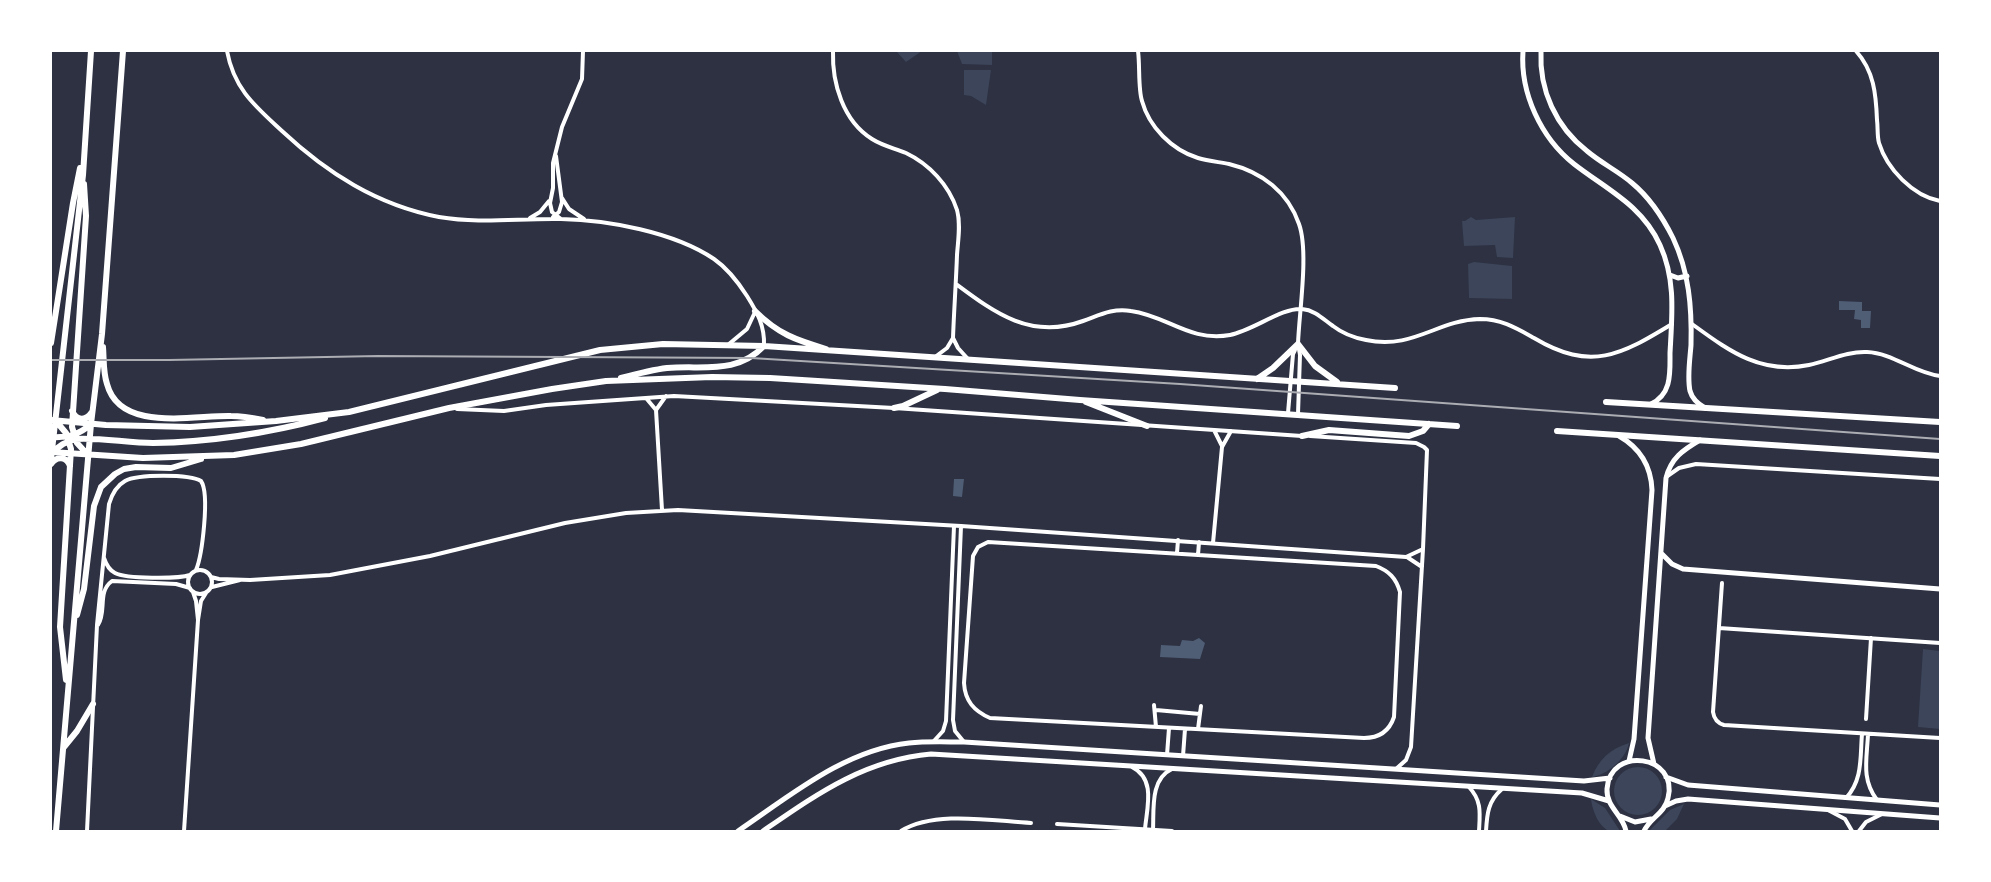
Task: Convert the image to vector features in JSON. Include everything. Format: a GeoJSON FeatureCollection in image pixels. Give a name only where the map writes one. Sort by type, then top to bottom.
{"type":"FeatureCollection","features":[{"type":"Feature","properties":{"kind":"main road"},"geometry":{"type":"LineString","coordinates":[[51,459],[53,420],[83,175],[91,51]]}},
{"type":"Feature","properties":{"kind":"main road"},"geometry":{"type":"LineString","coordinates":[[56,831],[92,410],[102,334],[123,51]]}},
{"type":"Feature","properties":{"kind":"main road"},"geometry":{"type":"LineString","coordinates":[[51,343],[73,203],[85,150]]}},
{"type":"Feature","properties":{"kind":"main road"},"geometry":{"type":"LineString","coordinates":[[67,692],[60,627],[86,216],[83,175]]}},
{"type":"Feature","properties":{"kind":"main road"},"geometry":{"type":"LineString","coordinates":[[755,311],[766,322],[789,337],[839,352]]}},
{"type":"Feature","properties":{"kind":"main road"},"geometry":{"type":"LineString","coordinates":[[102,334],[107,385],[111,394],[126,409],[147,417],[231,416],[276,421]]}},
{"type":"Feature","properties":{"kind":"main road"},"geometry":{"type":"LineString","coordinates":[[52,437],[152,442],[209,440],[272,430],[600,350],[663,344],[764,346],[1395,388]]}},
{"type":"Feature","properties":{"kind":"main road"},"geometry":{"type":"LineString","coordinates":[[1257,379],[1273,368],[1298,344],[1322,373],[1341,384]]}},
{"type":"Feature","properties":{"kind":"main road"},"geometry":{"type":"LineString","coordinates":[[51,452],[143,458],[208,457],[261,452],[449,408],[606,381],[659,369],[733,365],[748,360],[764,346]]}},
{"type":"Feature","properties":{"kind":"main road"},"geometry":{"type":"LineString","coordinates":[[606,381],[690,377],[770,378],[1457,426]]}},
{"type":"Feature","properties":{"kind":"main road"},"geometry":{"type":"LineString","coordinates":[[894,408],[909,404],[928,393],[945,389]]}},
{"type":"Feature","properties":{"kind":"main road"},"geometry":{"type":"LineString","coordinates":[[1080,400],[1147,426]]}},
{"type":"Feature","properties":{"kind":"main road"},"geometry":{"type":"LineString","coordinates":[[1606,402],[1940,422]]}},
{"type":"Feature","properties":{"kind":"main road"},"geometry":{"type":"LineString","coordinates":[[72,411],[77,417],[83,419],[89,417],[92,410]]}},
{"type":"Feature","properties":{"kind":"main road"},"geometry":{"type":"LineString","coordinates":[[53,420],[91,424],[190,427],[276,421],[349,412]]}},
{"type":"Feature","properties":{"kind":"main road"},"geometry":{"type":"LineString","coordinates":[[53,420],[88,455]]}},
{"type":"Feature","properties":{"kind":"main road"},"geometry":{"type":"LineString","coordinates":[[51,452],[91,424]]}},
{"type":"Feature","properties":{"kind":"main road"},"geometry":{"type":"LineString","coordinates":[[1302,436],[1329,430],[1409,436],[1423,431],[1429,424]]}},
{"type":"Feature","properties":{"kind":"main road"},"geometry":{"type":"LineString","coordinates":[[1557,431],[1940,456]]}},
{"type":"Feature","properties":{"kind":"main road"},"geometry":{"type":"LineString","coordinates":[[102,441],[95,448],[97,454],[102,456]]}},
{"type":"Feature","properties":{"kind":"main road"},"geometry":{"type":"LineString","coordinates":[[73,627],[82,599],[94,506],[101,487],[108,479],[124,470],[136,467],[171,468],[208,457]]}},
{"type":"Feature","properties":{"kind":"main road"},"geometry":{"type":"LineString","coordinates":[[51,464],[56,459],[63,458],[71,467]]}},
{"type":"Feature","properties":{"kind":"main road"},"geometry":{"type":"LineString","coordinates":[[63,748],[93,705]]}},
{"type":"Feature","properties":{"kind":"street"},"geometry":{"type":"LineString","coordinates":[[227,51],[230,68],[237,84],[250,101],[303,150],[348,183],[394,204],[439,216],[485,221],[549,219],[588,221],[652,233],[698,250],[715,259],[742,288],[763,327],[764,346]]}},
{"type":"Feature","properties":{"kind":"street"},"geometry":{"type":"LineString","coordinates":[[561,219],[550,207],[554,182],[553,163],[562,127],[582,79],[583,51]]}},
{"type":"Feature","properties":{"kind":"street"},"geometry":{"type":"LineString","coordinates":[[833,51],[833,71],[837,89],[850,119],[860,130],[881,144],[918,160],[931,170],[950,194],[959,222],[953,338],[961,353],[969,360]]}},
{"type":"Feature","properties":{"kind":"street"},"geometry":{"type":"LineString","coordinates":[[1138,51],[1141,99],[1148,117],[1159,133],[1174,146],[1191,156],[1238,167],[1256,174],[1279,191],[1291,206],[1300,225],[1303,247],[1299,308],[1298,414]]}},
{"type":"Feature","properties":{"kind":"street"},"geometry":{"type":"LineString","coordinates":[[1523,51],[1526,87],[1531,105],[1553,144],[1572,163],[1618,194],[1638,212],[1659,243],[1670,275],[1673,310],[1668,388],[1661,398],[1650,405]]}},
{"type":"Feature","properties":{"kind":"street"},"geometry":{"type":"LineString","coordinates":[[1541,51],[1543,81],[1553,111],[1562,124],[1586,151],[1625,177],[1648,200],[1672,236],[1687,276],[1692,324],[1690,390],[1696,401],[1706,409]]}},
{"type":"Feature","properties":{"kind":"street"},"geometry":{"type":"LineString","coordinates":[[1856,51],[1871,75],[1876,98],[1878,141],[1885,156],[1904,180],[1932,200],[1940,201]]}},
{"type":"Feature","properties":{"kind":"street"},"geometry":{"type":"LineString","coordinates":[[549,219],[561,207],[556,155]]}},
{"type":"Feature","properties":{"kind":"street"},"geometry":{"type":"LineString","coordinates":[[561,197],[569,209],[588,221]]}},
{"type":"Feature","properties":{"kind":"street"},"geometry":{"type":"LineString","coordinates":[[525,220],[540,212],[550,198]]}},
{"type":"Feature","properties":{"kind":"street"},"geometry":{"type":"LineString","coordinates":[[1670,275],[1678,278],[1687,276]]}},
{"type":"Feature","properties":{"kind":"street"},"geometry":{"type":"LineString","coordinates":[[956,284],[1003,317],[1022,324],[1042,327],[1063,326],[1102,313],[1127,310],[1149,315],[1197,335],[1230,335],[1246,331],[1299,308],[1317,314],[1332,326],[1354,337],[1375,342],[1407,341],[1466,320],[1494,320],[1519,329],[1560,351],[1586,357],[1618,353],[1637,345],[1672,324]]}},
{"type":"Feature","properties":{"kind":"street"},"geometry":{"type":"LineString","coordinates":[[729,345],[747,329],[755,311]]}},
{"type":"Feature","properties":{"kind":"street"},"geometry":{"type":"LineString","coordinates":[[1692,324],[1732,353],[1750,361],[1768,365],[1787,367],[1806,365],[1853,352],[1867,352],[1887,356],[1916,370],[1940,376]]}},
{"type":"Feature","properties":{"kind":"street"},"geometry":{"type":"LineString","coordinates":[[1657,332],[1671,335]]}},
{"type":"Feature","properties":{"kind":"street"},"geometry":{"type":"LineString","coordinates":[[933,358],[943,352],[953,338]]}},
{"type":"Feature","properties":{"kind":"street"},"geometry":{"type":"LineString","coordinates":[[1288,413],[1293,354],[1298,344]]}},
{"type":"Feature","properties":{"kind":"street"},"geometry":{"type":"LineString","coordinates":[[449,408],[504,411],[546,405],[666,396],[894,408],[1416,443],[1424,447],[1428,455],[1424,549],[1411,747],[1406,760],[1395,770]]}},
{"type":"Feature","properties":{"kind":"street"},"geometry":{"type":"LineString","coordinates":[[662,510],[656,410],[666,396]]}},
{"type":"Feature","properties":{"kind":"street"},"geometry":{"type":"LineString","coordinates":[[645,398],[656,410]]}},
{"type":"Feature","properties":{"kind":"street"},"geometry":{"type":"LineString","coordinates":[[1214,429],[1222,447]]}},
{"type":"Feature","properties":{"kind":"street"},"geometry":{"type":"LineString","coordinates":[[1213,543],[1222,447],[1231,431]]}},
{"type":"Feature","properties":{"kind":"street"},"geometry":{"type":"LineString","coordinates":[[1618,435],[1637,448],[1644,458],[1652,490],[1634,729],[1629,761]]}},
{"type":"Feature","properties":{"kind":"street"},"geometry":{"type":"LineString","coordinates":[[1654,764],[1648,738],[1666,478],[1671,462],[1677,455],[1701,440]]}},
{"type":"Feature","properties":{"kind":"street"},"geometry":{"type":"LineString","coordinates":[[1666,478],[1679,468],[1696,464],[1940,479]]}},
{"type":"Feature","properties":{"kind":"street"},"geometry":{"type":"LineString","coordinates":[[87,831],[97,625],[103,556],[111,497],[119,485],[139,477],[194,477],[204,485],[200,558],[196,570],[190,575],[173,578],[119,575],[111,571],[103,556]]}},
{"type":"Feature","properties":{"kind":"street"},"geometry":{"type":"LineString","coordinates":[[196,570],[203,570],[212,577],[240,580],[308,577],[356,571],[447,553],[565,523],[616,514],[662,510],[709,510],[1406,556],[1424,549]]}},
{"type":"Feature","properties":{"kind":"street"},"geometry":{"type":"LineString","coordinates":[[933,742],[943,731],[946,722],[954,526]]}},
{"type":"Feature","properties":{"kind":"street"},"geometry":{"type":"LineString","coordinates":[[961,526],[952,720],[955,731],[964,742]]}},
{"type":"Feature","properties":{"kind":"street"},"geometry":{"type":"LineString","coordinates":[[1177,553],[1178,540]]}},
{"type":"Feature","properties":{"kind":"street"},"geometry":{"type":"LineString","coordinates":[[994,542],[1177,553],[1376,566],[1390,574],[1397,582],[1400,592],[1394,717],[1384,733],[1364,738],[990,718],[980,714],[972,707],[964,692],[964,683],[975,550],[983,544],[994,542]]}},
{"type":"Feature","properties":{"kind":"street"},"geometry":{"type":"LineString","coordinates":[[1198,555],[1199,542]]}},
{"type":"Feature","properties":{"kind":"street"},"geometry":{"type":"LineString","coordinates":[[1662,554],[1672,564],[1683,569],[1940,589]]}},
{"type":"Feature","properties":{"kind":"street"},"geometry":{"type":"LineString","coordinates":[[1406,556],[1422,567]]}},
{"type":"Feature","properties":{"kind":"street"},"geometry":{"type":"LineString","coordinates":[[190,575],[188,581],[195,597],[198,620]]}},
{"type":"Feature","properties":{"kind":"street"},"geometry":{"type":"LineString","coordinates":[[211,588],[212,577]]}},
{"type":"Feature","properties":{"kind":"street"},"geometry":{"type":"LineString","coordinates":[[184,831],[201,601],[211,588],[240,580]]}},
{"type":"Feature","properties":{"kind":"street"},"geometry":{"type":"LineString","coordinates":[[97,625],[102,618],[105,588],[112,581],[176,584],[198,594],[206,593]]}},
{"type":"Feature","properties":{"kind":"street"},"geometry":{"type":"LineString","coordinates":[[1722,583],[1713,712],[1717,721],[1724,725],[1940,738]]}},
{"type":"Feature","properties":{"kind":"street"},"geometry":{"type":"LineString","coordinates":[[1719,628],[1940,643]]}},
{"type":"Feature","properties":{"kind":"street"},"geometry":{"type":"LineString","coordinates":[[1866,719],[1871,638]]}},
{"type":"Feature","properties":{"kind":"street"},"geometry":{"type":"LineString","coordinates":[[1198,729],[1201,706]]}},
{"type":"Feature","properties":{"kind":"street"},"geometry":{"type":"LineString","coordinates":[[1156,727],[1155,707],[1200,714]]}},
{"type":"Feature","properties":{"kind":"street"},"geometry":{"type":"LineString","coordinates":[[1167,755],[1169,728]]}},
{"type":"Feature","properties":{"kind":"street"},"geometry":{"type":"LineString","coordinates":[[1183,756],[1185,729]]}},
{"type":"Feature","properties":{"kind":"street"},"geometry":{"type":"LineString","coordinates":[[1844,799],[1853,790],[1858,777],[1862,734]]}},
{"type":"Feature","properties":{"kind":"street"},"geometry":{"type":"LineString","coordinates":[[1869,734],[1866,779],[1877,801]]}},
{"type":"Feature","properties":{"kind":"street"},"geometry":{"type":"LineString","coordinates":[[738,831],[811,782],[859,756],[907,743],[964,742],[1584,781],[1610,778]]}},
{"type":"Feature","properties":{"kind":"street"},"geometry":{"type":"LineString","coordinates":[[763,831],[843,779],[889,760],[913,756],[962,754],[1503,788],[1582,794],[1609,801]]}},
{"type":"Feature","properties":{"kind":"street"},"geometry":{"type":"LineString","coordinates":[[1626,831],[1609,801],[1607,789],[1610,778],[1618,768],[1629,761],[1642,760],[1654,764],[1666,777],[1688,785],[1940,806]]}},
{"type":"Feature","properties":{"kind":"street"},"geometry":{"type":"LineString","coordinates":[[1129,765],[1139,771],[1149,785],[1145,829]]}},
{"type":"Feature","properties":{"kind":"street"},"geometry":{"type":"LineString","coordinates":[[1153,830],[1156,786],[1164,774],[1173,768]]}},
{"type":"Feature","properties":{"kind":"street"},"geometry":{"type":"LineString","coordinates":[[1665,806],[1670,792],[1666,777]]}},
{"type":"Feature","properties":{"kind":"street"},"geometry":{"type":"LineString","coordinates":[[1468,786],[1476,796],[1481,809],[1479,831]]}},
{"type":"Feature","properties":{"kind":"street"},"geometry":{"type":"LineString","coordinates":[[1486,831],[1488,809],[1493,798],[1503,788]]}},
{"type":"Feature","properties":{"kind":"street"},"geometry":{"type":"LineString","coordinates":[[1644,831],[1665,806],[1688,799],[1886,812],[1940,818]]}},
{"type":"Feature","properties":{"kind":"street"},"geometry":{"type":"LineString","coordinates":[[1825,809],[1845,819],[1852,831]]}},
{"type":"Feature","properties":{"kind":"street"},"geometry":{"type":"LineString","coordinates":[[1859,831],[1866,822],[1886,812]]}},
{"type":"Feature","properties":{"kind":"street"},"geometry":{"type":"LineString","coordinates":[[1618,815],[1635,822],[1653,818]]}},
{"type":"Feature","properties":{"kind":"street"},"geometry":{"type":"LineString","coordinates":[[901,831],[918,823],[941,819],[1031,823]]}},
{"type":"Feature","properties":{"kind":"street"},"geometry":{"type":"LineString","coordinates":[[1057,824],[1172,831]]}},
{"type":"Feature","properties":{"kind":"shaded area"},"geometry":{"type":"Polygon","coordinates":[[[896,51],[922,51],[906,62],[896,51]]]}},
{"type":"Feature","properties":{"kind":"shaded area"},"geometry":{"type":"Polygon","coordinates":[[[957,51],[992,51],[992,65],[962,64],[957,51]]]}},
{"type":"Feature","properties":{"kind":"shaded area"},"geometry":{"type":"Polygon","coordinates":[[[964,70],[991,70],[986,105],[971,96],[964,95],[964,70]]]}},
{"type":"Feature","properties":{"kind":"shaded area"},"geometry":{"type":"Polygon","coordinates":[[[1471,217],[1476,220],[1515,217],[1513,258],[1497,257],[1495,245],[1464,246],[1462,221],[1471,217]]]}},
{"type":"Feature","properties":{"kind":"shaded area"},"geometry":{"type":"Polygon","coordinates":[[[1474,262],[1512,266],[1512,299],[1469,298],[1468,264],[1474,262]]]}},
{"type":"Feature","properties":{"kind":"shaded area"},"geometry":{"type":"Polygon","coordinates":[[[1839,301],[1862,302],[1862,311],[1871,311],[1870,328],[1861,328],[1861,320],[1854,319],[1855,310],[1839,310],[1839,301]]]}},
{"type":"Feature","properties":{"kind":"shaded area"},"geometry":{"type":"Polygon","coordinates":[[[954,479],[964,479],[962,497],[953,496],[954,479]]]}},
{"type":"Feature","properties":{"kind":"shaded area"},"geometry":{"type":"Polygon","coordinates":[[[1199,638],[1205,643],[1200,659],[1160,657],[1161,645],[1180,646],[1182,640],[1193,641],[1199,638]]]}},
{"type":"Feature","properties":{"kind":"shaded area"},"geometry":{"type":"Polygon","coordinates":[[[1923,649],[1940,651],[1940,729],[1918,727],[1923,649]]]}},
{"type":"Feature","properties":{"kind":"shaded area"},"geometry":{"type":"Polygon","coordinates":[[[1629,743],[1624,755],[1615,765],[1604,773],[1592,777],[1606,756],[1616,748],[1629,743]]]}},
{"type":"Feature","properties":{"kind":"shaded area"},"geometry":{"type":"Polygon","coordinates":[[[1633,767],[1643,767],[1655,774],[1662,786],[1662,796],[1655,808],[1643,815],[1633,815],[1618,804],[1614,796],[1614,786],[1625,771],[1633,767]]]}},
{"type":"Feature","properties":{"kind":"shaded area"},"geometry":{"type":"Polygon","coordinates":[[[1591,799],[1605,808],[1620,831],[1605,829],[1594,812],[1591,799]]]}},
{"type":"Feature","properties":{"kind":"shaded area"},"geometry":{"type":"Polygon","coordinates":[[[1684,804],[1677,819],[1665,831],[1649,831],[1670,810],[1684,804]]]}},
{"type":"Feature","properties":{"kind":"railway"},"geometry":{"type":"LineString","coordinates":[[51,360],[378,356],[751,358],[1180,384],[1940,439]]}}]}
